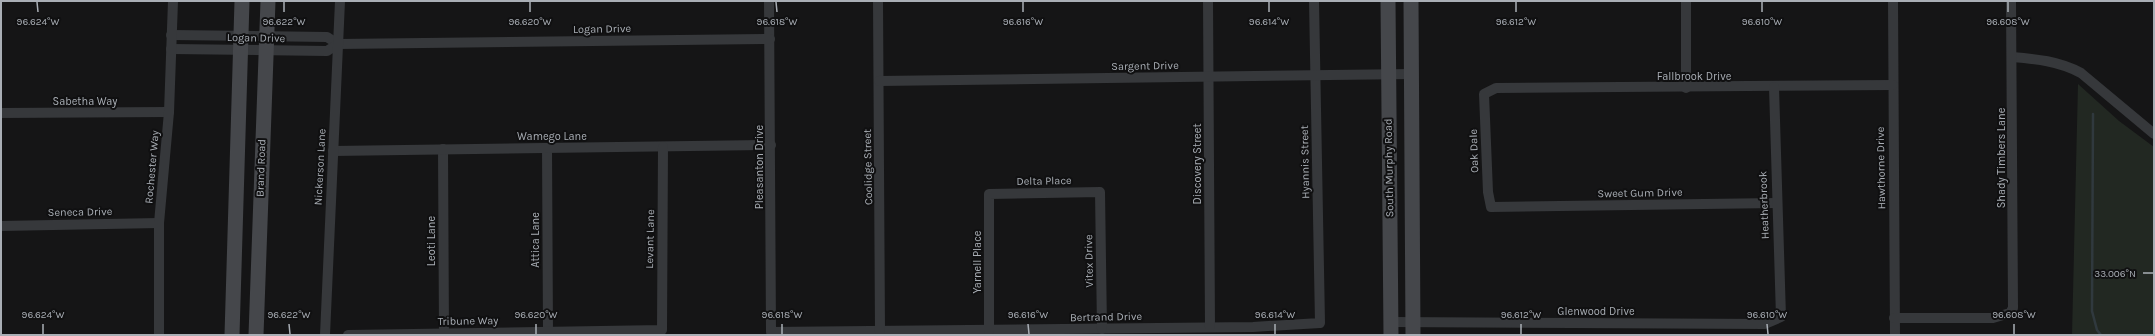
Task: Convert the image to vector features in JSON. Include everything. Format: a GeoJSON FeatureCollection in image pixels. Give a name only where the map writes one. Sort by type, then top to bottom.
{"type":"FeatureCollection","features":[{"type":"Feature","properties":{"kind":"main road"},"geometry":{"type":"LineString","coordinates":[[232,335],[242,1]]}},
{"type":"Feature","properties":{"kind":"main road","name":"Brand Road"},"geometry":{"type":"LineString","coordinates":[[256,335],[265,44],[268,1]]}},
{"type":"Feature","properties":{"kind":"main road","name":"South Murphy Road"},"geometry":{"type":"LineString","coordinates":[[1388,1],[1391,328]]}},
{"type":"Feature","properties":{"kind":"main road","name":"South Murphy Road"},"geometry":{"type":"LineString","coordinates":[[1412,1],[1413,329]]}},
{"type":"Feature","properties":{"kind":"street","name":"Rochester Way"},"geometry":{"type":"LineString","coordinates":[[159,335],[159,223],[169,112],[173,1]]}},
{"type":"Feature","properties":{"kind":"street","name":"Nickerson Lane"},"geometry":{"type":"LineString","coordinates":[[325,335],[332,151],[340,1]]}},
{"type":"Feature","properties":{"kind":"street","name":"Pleasanton Drive"},"geometry":{"type":"LineString","coordinates":[[769,1],[771,332]]}},
{"type":"Feature","properties":{"kind":"street","name":"Coolidge Street"},"geometry":{"type":"LineString","coordinates":[[878,1],[880,332]]}},
{"type":"Feature","properties":{"kind":"street","name":"Discovery Street"},"geometry":{"type":"LineString","coordinates":[[1208,1],[1210,327]]}},
{"type":"Feature","properties":{"kind":"street","name":"Hyannis Street"},"geometry":{"type":"LineString","coordinates":[[1314,1],[1320,324]]}},
{"type":"Feature","properties":{"kind":"street"},"geometry":{"type":"LineString","coordinates":[[1686,1],[1686,88]]}},
{"type":"Feature","properties":{"kind":"street","name":"Hawthorne Drive"},"geometry":{"type":"LineString","coordinates":[[1893,1],[1895,335]]}},
{"type":"Feature","properties":{"kind":"street","name":"Shady Timbers Lane"},"geometry":{"type":"LineString","coordinates":[[1894,318],[1993,318],[2010,313],[2014,299],[2011,1]]}},
{"type":"Feature","properties":{"kind":"street","name":"Logan Drive"},"geometry":{"type":"LineString","coordinates":[[171,35],[241,44]]}},
{"type":"Feature","properties":{"kind":"street","name":"Logan Drive"},"geometry":{"type":"LineString","coordinates":[[171,49],[241,44],[265,44],[327,51],[338,44],[770,39]]}},
{"type":"Feature","properties":{"kind":"street"},"geometry":{"type":"LineString","coordinates":[[2012,57],[2045,60],[2076,70],[2093,82],[2154,134]]}},
{"type":"Feature","properties":{"kind":"street","name":"Sargent Drive"},"geometry":{"type":"LineString","coordinates":[[879,81],[1412,74]]}},
{"type":"Feature","properties":{"kind":"street","name":"Fallbrook Drive"},"geometry":{"type":"LineString","coordinates":[[1496,88],[1686,88],[1893,85]]}},
{"type":"Feature","properties":{"kind":"street","name":"Heatherbrook"},"geometry":{"type":"LineString","coordinates":[[1774,87],[1776,203],[1782,310],[1780,317],[1776,318]]}},
{"type":"Feature","properties":{"kind":"street","name":"Oak Dale"},"geometry":{"type":"LineString","coordinates":[[1496,88],[1484,94],[1488,192],[1491,207],[1504,208]]}},
{"type":"Feature","properties":{"kind":"street","name":"Sabetha Way"},"geometry":{"type":"LineString","coordinates":[[1,113],[169,112]]}},
{"type":"Feature","properties":{"kind":"street","name":"Wamego Lane"},"geometry":{"type":"LineString","coordinates":[[332,151],[771,145]]}},
{"type":"Feature","properties":{"kind":"street","name":"Levant Lane"},"geometry":{"type":"LineString","coordinates":[[662,330],[663,147]]}},
{"type":"Feature","properties":{"kind":"street","name":"Attica Lane"},"geometry":{"type":"LineString","coordinates":[[547,148],[548,331]]}},
{"type":"Feature","properties":{"kind":"street","name":"Leoti Lane"},"geometry":{"type":"LineString","coordinates":[[443,149],[444,334]]}},
{"type":"Feature","properties":{"kind":"street","name":"Delta Place"},"geometry":{"type":"LineString","coordinates":[[989,194],[1100,192]]}},
{"type":"Feature","properties":{"kind":"street","name":"Vitex Drive"},"geometry":{"type":"LineString","coordinates":[[1100,192],[1102,329]]}},
{"type":"Feature","properties":{"kind":"street","name":"Yarnell Place"},"geometry":{"type":"LineString","coordinates":[[989,194],[989,331]]}},
{"type":"Feature","properties":{"kind":"street","name":"Sweet Gum Drive"},"geometry":{"type":"LineString","coordinates":[[1504,208],[1776,203]]}},
{"type":"Feature","properties":{"kind":"street","name":"Seneca Drive"},"geometry":{"type":"LineString","coordinates":[[1,226],[159,223]]}},
{"type":"Feature","properties":{"kind":"street","name":"Glenwood Drive"},"geometry":{"type":"LineString","coordinates":[[1391,328],[1413,329],[1765,324],[1776,318]]}},
{"type":"Feature","properties":{"kind":"street","name":"Bertrand Drive"},"geometry":{"type":"LineString","coordinates":[[771,332],[989,331],[1210,327],[1253,328],[1320,324]]}},
{"type":"Feature","properties":{"kind":"street","name":"Tribune Way"},"geometry":{"type":"LineString","coordinates":[[348,335],[662,330]]}},
{"type":"Feature","properties":{"kind":"shaded area"},"geometry":{"type":"Polygon","coordinates":[[[2078,84],[2119,121],[2154,147],[2154,335],[2072,335],[2078,84]]]}},
{"type":"Feature","properties":{"kind":"waterway"},"geometry":{"type":"LineString","coordinates":[[2093,114],[2092,311],[2097,330],[2101,335]]}}]}
